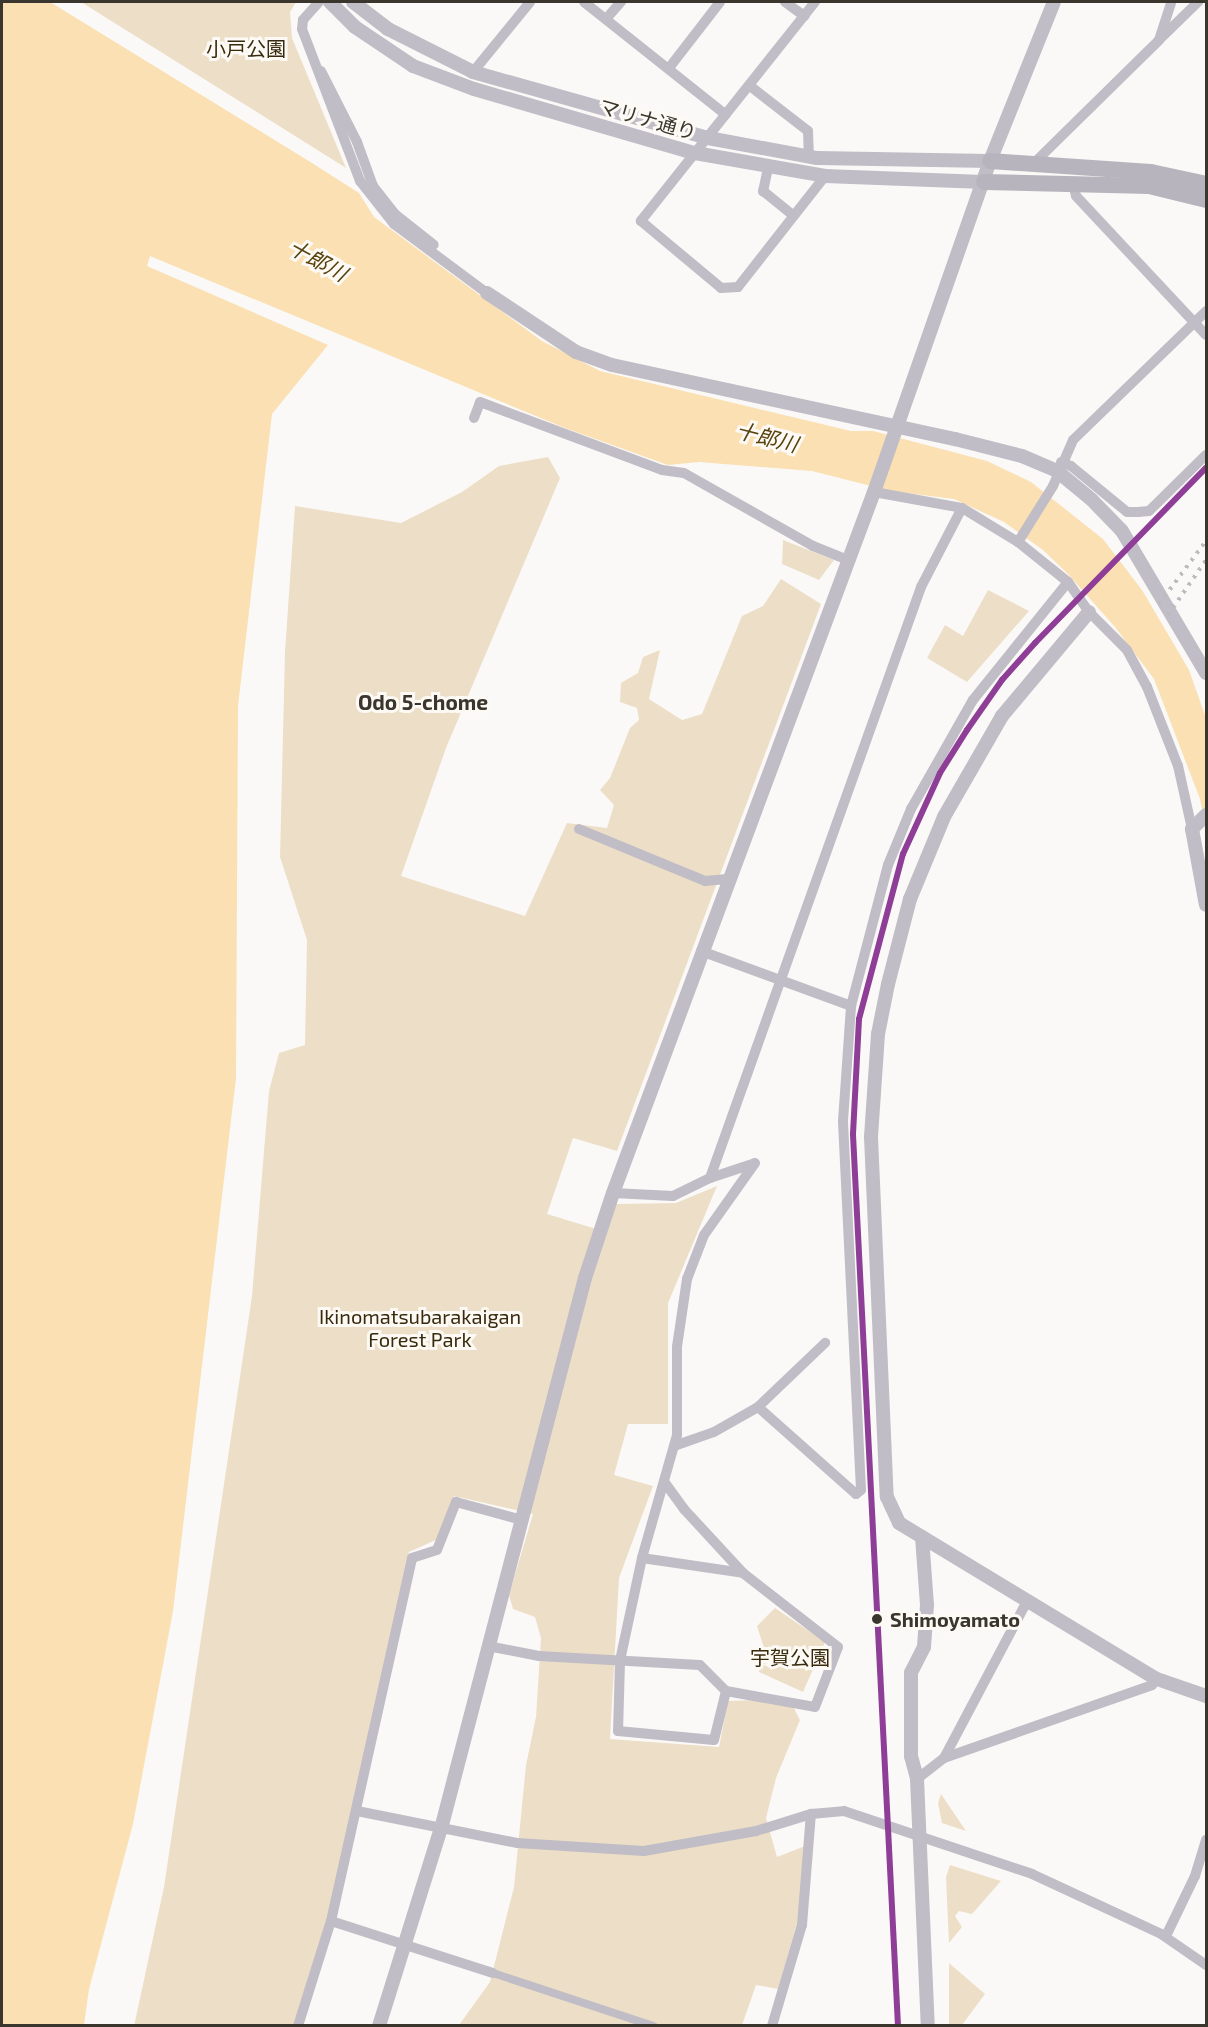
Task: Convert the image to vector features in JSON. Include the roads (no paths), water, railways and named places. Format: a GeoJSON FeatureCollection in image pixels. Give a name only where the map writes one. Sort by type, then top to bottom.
{"type":"FeatureCollection","features":[{"type":"Feature","properties":{"kind":"main road"},"geometry":{"type":"LineString","coordinates":[[990,161],[1030,166],[1151,172],[1206,184]]}},
{"type":"Feature","properties":{"kind":"main road"},"geometry":{"type":"LineString","coordinates":[[984,182],[1149,186],[1206,200]]}},
{"type":"Feature","properties":{"kind":"street"},"geometry":{"type":"LineString","coordinates":[[319,2],[303,20],[302,29],[360,181],[377,207],[394,225],[487,293],[576,352],[612,365],[896,426],[1059,467],[1071,465],[1127,512],[1149,511],[1206,455]]}},
{"type":"Feature","properties":{"kind":"street","name":"マリナ通り"},"geometry":{"type":"LineString","coordinates":[[330,2],[355,27],[413,66],[474,89],[695,153],[768,168],[825,176],[984,182]]}},
{"type":"Feature","properties":{"kind":"street","name":"マリナ通り"},"geometry":{"type":"LineString","coordinates":[[353,2],[388,29],[429,53],[473,72],[708,138],[809,157],[990,161]]}},
{"type":"Feature","properties":{"kind":"street"},"geometry":{"type":"LineString","coordinates":[[473,72],[530,2]]}},
{"type":"Feature","properties":{"kind":"street"},"geometry":{"type":"LineString","coordinates":[[584,2],[726,115]]}},
{"type":"Feature","properties":{"kind":"street"},"geometry":{"type":"LineString","coordinates":[[606,19],[621,2]]}},
{"type":"Feature","properties":{"kind":"street"},"geometry":{"type":"LineString","coordinates":[[669,69],[720,2]]}},
{"type":"Feature","properties":{"kind":"street"},"geometry":{"type":"LineString","coordinates":[[785,2],[804,16]]}},
{"type":"Feature","properties":{"kind":"street"},"geometry":{"type":"LineString","coordinates":[[815,2],[641,221],[721,288],[738,286],[825,176]]}},
{"type":"Feature","properties":{"kind":"street"},"geometry":{"type":"LineString","coordinates":[[379,2025],[442,1825],[585,1278],[613,1193],[701,951],[874,492],[990,161],[1054,2]]}},
{"type":"Feature","properties":{"kind":"street"},"geometry":{"type":"LineString","coordinates":[[1159,40],[1171,2]]}},
{"type":"Feature","properties":{"kind":"street"},"geometry":{"type":"LineString","coordinates":[[1030,166],[1198,2]]}},
{"type":"Feature","properties":{"kind":"street"},"geometry":{"type":"LineString","coordinates":[[750,86],[808,130],[809,157]]}},
{"type":"Feature","properties":{"kind":"street"},"geometry":{"type":"LineString","coordinates":[[768,168],[763,191],[794,215]]}},
{"type":"Feature","properties":{"kind":"street"},"geometry":{"type":"LineString","coordinates":[[1073,184],[1076,196],[1206,335]]}},
{"type":"Feature","properties":{"kind":"street"},"geometry":{"type":"LineString","coordinates":[[1020,537],[1053,486],[1059,467],[1073,440],[1206,311]]}},
{"type":"Feature","properties":{"kind":"street"},"geometry":{"type":"LineString","coordinates":[[474,418],[480,402],[662,470],[684,472],[813,546],[848,560]]}},
{"type":"Feature","properties":{"kind":"street"},"geometry":{"type":"LineString","coordinates":[[1059,467],[1122,531],[1206,673]]}},
{"type":"Feature","properties":{"kind":"street"},"geometry":{"type":"LineString","coordinates":[[874,492],[962,508],[1020,537],[1068,582],[1089,612],[1127,650],[1147,687],[1198,823],[1206,904]]}},
{"type":"Feature","properties":{"kind":"street"},"geometry":{"type":"LineString","coordinates":[[710,1178],[779,979],[921,587],[962,508]]}},
{"type":"Feature","properties":{"kind":"street"},"geometry":{"type":"LineString","coordinates":[[758,1407],[856,1494],[861,1490],[843,1121],[851,1006],[888,865],[911,809],[973,700],[1068,582]]}},
{"type":"Feature","properties":{"kind":"street"},"geometry":{"type":"LineString","coordinates":[[1089,612],[1002,716],[944,817],[910,899],[878,1034],[871,1137],[887,1497],[900,1523],[922,1537],[1157,1679],[1206,1696]]}},
{"type":"Feature","properties":{"kind":"street"},"geometry":{"type":"LineString","coordinates":[[579,829],[705,881],[728,879]]}},
{"type":"Feature","properties":{"kind":"street"},"geometry":{"type":"LineString","coordinates":[[701,951],[851,1006]]}},
{"type":"Feature","properties":{"kind":"street"},"geometry":{"type":"LineString","coordinates":[[613,1193],[673,1196],[710,1178],[755,1163],[704,1234],[687,1279],[677,1347],[674,1446],[642,1558],[620,1661],[618,1731],[714,1740],[726,1690]]}},
{"type":"Feature","properties":{"kind":"street"},"geometry":{"type":"LineString","coordinates":[[674,1446],[714,1432],[758,1407],[825,1343]]}},
{"type":"Feature","properties":{"kind":"street"},"geometry":{"type":"LineString","coordinates":[[488,1646],[539,1656],[700,1665],[726,1690],[815,1707],[838,1647],[743,1573],[684,1509],[664,1481]]}},
{"type":"Feature","properties":{"kind":"street"},"geometry":{"type":"LineString","coordinates":[[298,2025],[331,1921],[412,1558],[437,1550],[456,1502],[522,1520]]}},
{"type":"Feature","properties":{"kind":"street"},"geometry":{"type":"LineString","coordinates":[[922,1537],[927,1605],[924,1647],[911,1673],[911,1756],[917,1779],[928,2025]]}},
{"type":"Feature","properties":{"kind":"street"},"geometry":{"type":"LineString","coordinates":[[642,1558],[743,1573]]}},
{"type":"Feature","properties":{"kind":"street"},"geometry":{"type":"LineString","coordinates":[[944,1758],[1027,1601]]}},
{"type":"Feature","properties":{"kind":"street"},"geometry":{"type":"LineString","coordinates":[[917,1779],[944,1758],[1152,1685],[1157,1679]]}},
{"type":"Feature","properties":{"kind":"street"},"geometry":{"type":"LineString","coordinates":[[357,1811],[442,1825],[517,1843],[644,1851],[756,1831],[811,1814],[844,1811],[1032,1874],[1166,1936],[1206,1965]]}},
{"type":"Feature","properties":{"kind":"street"},"geometry":{"type":"LineString","coordinates":[[772,2025],[802,1925],[811,1814]]}},
{"type":"Feature","properties":{"kind":"street"},"geometry":{"type":"LineString","coordinates":[[1166,1936],[1195,1876],[1206,1840]]}},
{"type":"Feature","properties":{"kind":"street"},"geometry":{"type":"LineString","coordinates":[[331,1921],[653,2025]]}},
{"type":"Feature","properties":{"kind":"water","name":"十郎川"},"geometry":{"type":"Polygon","coordinates":[[[2,2],[50,2],[312,163],[359,193],[374,217],[542,341],[600,371],[851,431],[873,431],[987,461],[1031,482],[1103,539],[1142,590],[1189,670],[1206,718],[1206,827],[1200,799],[1154,679],[1115,627],[1067,573],[1043,550],[1004,522],[954,499],[891,491],[812,471],[699,462],[668,465],[565,428],[150,256],[147,266],[328,345],[272,414],[238,706],[236,1078],[173,1611],[133,1824],[89,1989],[84,2025],[2,2026],[2,2]]]}},
{"type":"Feature","properties":{"kind":"railway"},"geometry":{"type":"LineString","coordinates":[[1159,604],[1206,541]]}},
{"type":"Feature","properties":{"kind":"railway"},"geometry":{"type":"LineString","coordinates":[[1168,615],[1206,560]]}},
{"type":"Feature","properties":{"kind":"place","name":"Shimoyamato"},"geometry":{"type":"Point","coordinates":[877,1619]}},
{"type":"Feature","properties":{"kind":"district","name":"Odo 5-chome"},"geometry":{"type":"Point","coordinates":[423,702]}},
{"type":"Feature","properties":{"kind":"park label","name":"小戸公園"},"geometry":{"type":"Point","coordinates":[246,48]}},
{"type":"Feature","properties":{"kind":"park label","name":"Ikinomatsubarakaigan Forest Park"},"geometry":{"type":"Point","coordinates":[420,1328]}},
{"type":"Feature","properties":{"kind":"park label","name":"宇賀公園"},"geometry":{"type":"Point","coordinates":[790,1657]}}]}
